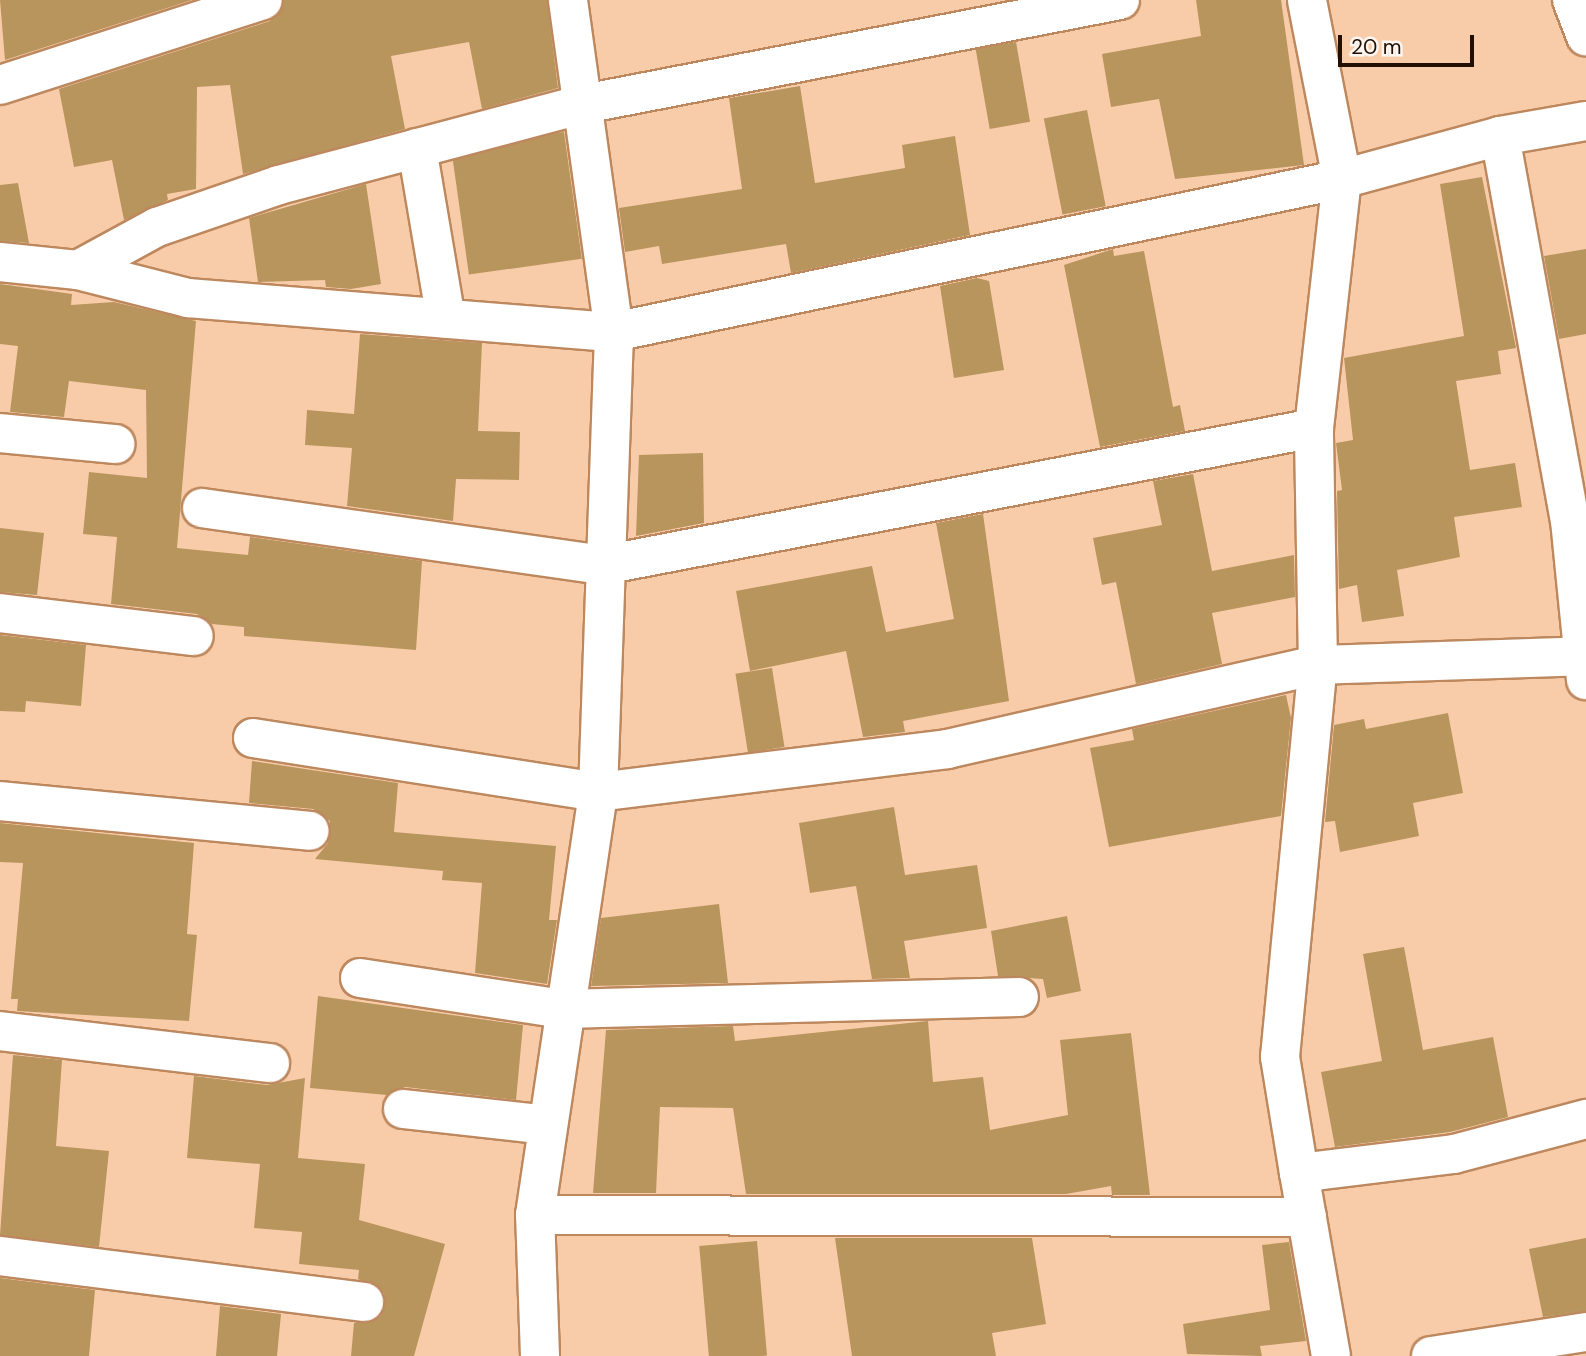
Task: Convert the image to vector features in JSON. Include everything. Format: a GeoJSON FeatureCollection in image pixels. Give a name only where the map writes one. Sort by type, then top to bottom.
{"type":"FeatureCollection","features":[{"type":"Feature","properties":{"kind":"street"},"geometry":{"type":"LineString","coordinates":[[0,85],[262,0]]}},
{"type":"Feature","properties":{"kind":"street"},"geometry":{"type":"LineString","coordinates":[[540,1356],[535,1215],[563,1009],[598,792],[614,332],[568,0]]}},
{"type":"Feature","properties":{"kind":"street"},"geometry":{"type":"LineString","coordinates":[[78,270],[157,227],[279,185],[584,104],[1120,0]]}},
{"type":"Feature","properties":{"kind":"street"},"geometry":{"type":"LineString","coordinates":[[1307,0],[1342,180],[1314,428],[1318,665],[1280,1057],[1331,1356]]}},
{"type":"Feature","properties":{"kind":"street"},"geometry":{"type":"LineString","coordinates":[[1572,0],[1586,36]]}},
{"type":"Feature","properties":{"kind":"street"},"geometry":{"type":"LineString","coordinates":[[0,262],[78,270],[188,298],[614,332],[1342,180],[1500,136],[1586,121]]}},
{"type":"Feature","properties":{"kind":"street"},"geometry":{"type":"LineString","coordinates":[[253,738],[598,792],[947,749],[1318,665],[1585,664],[1570,520],[1500,136]]}},
{"type":"Feature","properties":{"kind":"street"},"geometry":{"type":"LineString","coordinates":[[417,148],[446,318]]}},
{"type":"Feature","properties":{"kind":"street"},"geometry":{"type":"LineString","coordinates":[[202,508],[604,565],[1314,428]]}},
{"type":"Feature","properties":{"kind":"street"},"geometry":{"type":"LineString","coordinates":[[0,433],[115,444]]}},
{"type":"Feature","properties":{"kind":"street"},"geometry":{"type":"LineString","coordinates":[[0,613],[194,636]]}},
{"type":"Feature","properties":{"kind":"street"},"geometry":{"type":"LineString","coordinates":[[0,801],[310,831]]}},
{"type":"Feature","properties":{"kind":"street"},"geometry":{"type":"LineString","coordinates":[[360,978],[563,1009],[1019,997]]}},
{"type":"Feature","properties":{"kind":"street"},"geometry":{"type":"LineString","coordinates":[[0,1031],[270,1063]]}},
{"type":"Feature","properties":{"kind":"street"},"geometry":{"type":"LineString","coordinates":[[402,1109],[547,1125]]}},
{"type":"Feature","properties":{"kind":"street"},"geometry":{"type":"LineString","coordinates":[[1299,1173],[1454,1154],[1586,1119]]}},
{"type":"Feature","properties":{"kind":"street"},"geometry":{"type":"LineString","coordinates":[[535,1215],[1307,1217]]}},
{"type":"Feature","properties":{"kind":"street"},"geometry":{"type":"LineString","coordinates":[[0,1256],[364,1302]]}},
{"type":"Feature","properties":{"kind":"street"},"geometry":{"type":"LineString","coordinates":[[1431,1356],[1586,1332]]}},
{"type":"Feature","properties":{"kind":"building"},"geometry":{"type":"Polygon","coordinates":[[[0,0],[192,0],[5,60],[0,0]]]}},
{"type":"Feature","properties":{"kind":"building"},"geometry":{"type":"Polygon","coordinates":[[[284,0],[547,0],[558,88],[482,109],[469,42],[391,56],[405,129],[243,174],[230,85],[197,87],[196,189],[167,194],[168,200],[124,220],[112,160],[74,167],[59,89],[270,21],[284,0]]]}},
{"type":"Feature","properties":{"kind":"building"},"geometry":{"type":"Polygon","coordinates":[[[1196,0],[1281,0],[1304,165],[1175,179],[1159,99],[1111,107],[1102,54],[1201,36],[1196,0]]]}},
{"type":"Feature","properties":{"kind":"building"},"geometry":{"type":"Polygon","coordinates":[[[1016,42],[1030,122],[990,129],[976,49],[1016,42]]]}},
{"type":"Feature","properties":{"kind":"building"},"geometry":{"type":"Polygon","coordinates":[[[800,86],[815,183],[905,168],[902,145],[955,136],[970,235],[791,273],[786,244],[662,264],[659,246],[625,252],[619,208],[742,189],[729,98],[800,86]]]}},
{"type":"Feature","properties":{"kind":"building"},"geometry":{"type":"Polygon","coordinates":[[[1087,110],[1106,206],[1063,215],[1044,118],[1087,110]]]}},
{"type":"Feature","properties":{"kind":"building"},"geometry":{"type":"Polygon","coordinates":[[[564,132],[582,259],[469,275],[451,148],[564,132]]]}},
{"type":"Feature","properties":{"kind":"building"},"geometry":{"type":"Polygon","coordinates":[[[1482,177],[1516,348],[1498,351],[1501,374],[1456,381],[1470,470],[1515,463],[1522,507],[1454,517],[1460,557],[1397,570],[1404,616],[1362,622],[1357,585],[1339,589],[1337,491],[1342,490],[1336,443],[1353,440],[1344,358],[1464,336],[1440,184],[1482,177]]]}},
{"type":"Feature","properties":{"kind":"building"},"geometry":{"type":"Polygon","coordinates":[[[18,183],[29,243],[0,241],[0,185],[18,183]]]}},
{"type":"Feature","properties":{"kind":"building"},"geometry":{"type":"Polygon","coordinates":[[[366,184],[381,284],[351,289],[326,287],[325,280],[258,282],[249,218],[366,184]]]}},
{"type":"Feature","properties":{"kind":"building"},"geometry":{"type":"Polygon","coordinates":[[[1113,249],[1114,256],[1144,251],[1173,407],[1180,405],[1185,431],[1100,447],[1064,265],[1113,249]]]}},
{"type":"Feature","properties":{"kind":"building"},"geometry":{"type":"Polygon","coordinates":[[[1586,249],[1586,334],[1559,339],[1544,256],[1586,249]]]}},
{"type":"Feature","properties":{"kind":"building"},"geometry":{"type":"Polygon","coordinates":[[[977,278],[989,281],[1004,370],[954,378],[940,286],[977,278]]]}},
{"type":"Feature","properties":{"kind":"building"},"geometry":{"type":"Polygon","coordinates":[[[0,284],[72,294],[71,305],[114,302],[196,321],[177,548],[248,555],[250,537],[422,561],[416,650],[244,636],[244,627],[212,624],[197,614],[111,604],[117,537],[83,534],[89,472],[147,478],[146,390],[69,381],[64,417],[10,412],[18,346],[0,344],[0,284]]]}},
{"type":"Feature","properties":{"kind":"building"},"geometry":{"type":"Polygon","coordinates":[[[360,334],[482,343],[478,431],[520,432],[519,480],[456,479],[453,521],[347,506],[352,448],[305,445],[307,410],[354,414],[360,334]]]}},
{"type":"Feature","properties":{"kind":"building"},"geometry":{"type":"Polygon","coordinates":[[[703,453],[704,523],[636,536],[639,455],[703,453]]]}},
{"type":"Feature","properties":{"kind":"building"},"geometry":{"type":"Polygon","coordinates":[[[1193,474],[1212,571],[1294,555],[1295,597],[1212,613],[1222,664],[1136,684],[1116,582],[1102,585],[1093,538],[1162,525],[1153,481],[1193,474]]]}},
{"type":"Feature","properties":{"kind":"building"},"geometry":{"type":"Polygon","coordinates":[[[983,514],[1009,701],[903,721],[905,732],[863,737],[846,651],[750,671],[736,591],[872,566],[886,632],[954,619],[936,523],[983,514]]]}},
{"type":"Feature","properties":{"kind":"building"},"geometry":{"type":"Polygon","coordinates":[[[0,528],[44,533],[37,595],[0,592],[0,528]]]}},
{"type":"Feature","properties":{"kind":"building"},"geometry":{"type":"Polygon","coordinates":[[[0,635],[86,645],[81,706],[26,701],[25,712],[0,711],[0,635]]]}},
{"type":"Feature","properties":{"kind":"building"},"geometry":{"type":"Polygon","coordinates":[[[772,668],[785,747],[748,753],[735,674],[772,668]]]}},
{"type":"Feature","properties":{"kind":"building"},"geometry":{"type":"Polygon","coordinates":[[[1286,695],[1291,718],[1281,816],[1109,847],[1090,748],[1134,740],[1132,729],[1286,695]]]}},
{"type":"Feature","properties":{"kind":"building"},"geometry":{"type":"Polygon","coordinates":[[[1448,713],[1463,793],[1413,803],[1419,836],[1340,852],[1335,821],[1325,822],[1334,725],[1364,719],[1366,729],[1448,713]]]}},
{"type":"Feature","properties":{"kind":"building"},"geometry":{"type":"Polygon","coordinates":[[[252,761],[398,783],[394,832],[556,846],[549,920],[557,920],[547,984],[475,973],[482,883],[442,880],[443,871],[315,859],[328,843],[330,821],[313,809],[249,803],[252,761]]]}},
{"type":"Feature","properties":{"kind":"building"},"geometry":{"type":"Polygon","coordinates":[[[894,807],[905,875],[977,865],[987,928],[904,941],[910,978],[872,979],[856,886],[810,893],[799,823],[894,807]]]}},
{"type":"Feature","properties":{"kind":"building"},"geometry":{"type":"Polygon","coordinates":[[[0,823],[194,843],[187,934],[197,935],[189,1021],[17,1011],[18,999],[11,999],[23,863],[0,862],[0,823]]]}},
{"type":"Feature","properties":{"kind":"building"},"geometry":{"type":"Polygon","coordinates":[[[719,904],[728,983],[591,986],[601,918],[719,904]]]}},
{"type":"Feature","properties":{"kind":"building"},"geometry":{"type":"Polygon","coordinates":[[[1067,916],[1081,991],[1047,998],[1043,979],[998,976],[991,931],[1067,916]]]}},
{"type":"Feature","properties":{"kind":"building"},"geometry":{"type":"Polygon","coordinates":[[[1404,947],[1423,1050],[1493,1037],[1508,1117],[1450,1132],[1335,1147],[1321,1072],[1382,1061],[1363,954],[1404,947]]]}},
{"type":"Feature","properties":{"kind":"building"},"geometry":{"type":"Polygon","coordinates":[[[318,996],[523,1025],[516,1100],[405,1087],[387,1095],[310,1088],[318,996]]]}},
{"type":"Feature","properties":{"kind":"building"},"geometry":{"type":"Polygon","coordinates":[[[928,1021],[933,1082],[983,1077],[990,1130],[1068,1115],[1060,1040],[1131,1033],[1150,1195],[1112,1195],[1111,1186],[1066,1194],[746,1194],[733,1108],[660,1107],[656,1193],[593,1193],[606,1030],[733,1026],[735,1041],[928,1021]]]}},
{"type":"Feature","properties":{"kind":"building"},"geometry":{"type":"Polygon","coordinates":[[[13,1055],[62,1060],[56,1146],[109,1151],[99,1247],[0,1235],[13,1055]]]}},
{"type":"Feature","properties":{"kind":"building"},"geometry":{"type":"Polygon","coordinates":[[[194,1076],[267,1085],[305,1078],[298,1158],[365,1164],[359,1220],[445,1244],[414,1356],[351,1356],[354,1323],[381,1316],[384,1293],[358,1279],[359,1270],[299,1264],[302,1232],[254,1228],[260,1164],[187,1158],[194,1076]]]}},
{"type":"Feature","properties":{"kind":"building"},"geometry":{"type":"Polygon","coordinates":[[[835,1238],[1032,1238],[1046,1324],[992,1333],[996,1356],[852,1356],[835,1238]]]}},
{"type":"Feature","properties":{"kind":"building"},"geometry":{"type":"Polygon","coordinates":[[[1586,1238],[1586,1311],[1543,1317],[1529,1249],[1586,1238]]]}},
{"type":"Feature","properties":{"kind":"building"},"geometry":{"type":"Polygon","coordinates":[[[757,1241],[767,1356],[709,1356],[699,1246],[757,1241]]]}},
{"type":"Feature","properties":{"kind":"building"},"geometry":{"type":"Polygon","coordinates":[[[1289,1242],[1306,1341],[1260,1346],[1262,1356],[1187,1354],[1183,1324],[1270,1310],[1262,1245],[1289,1242]]]}},
{"type":"Feature","properties":{"kind":"building"},"geometry":{"type":"Polygon","coordinates":[[[0,1278],[95,1290],[89,1356],[0,1356],[0,1278]]]}},
{"type":"Feature","properties":{"kind":"building"},"geometry":{"type":"Polygon","coordinates":[[[220,1306],[281,1314],[277,1356],[216,1356],[220,1306]]]}}]}
